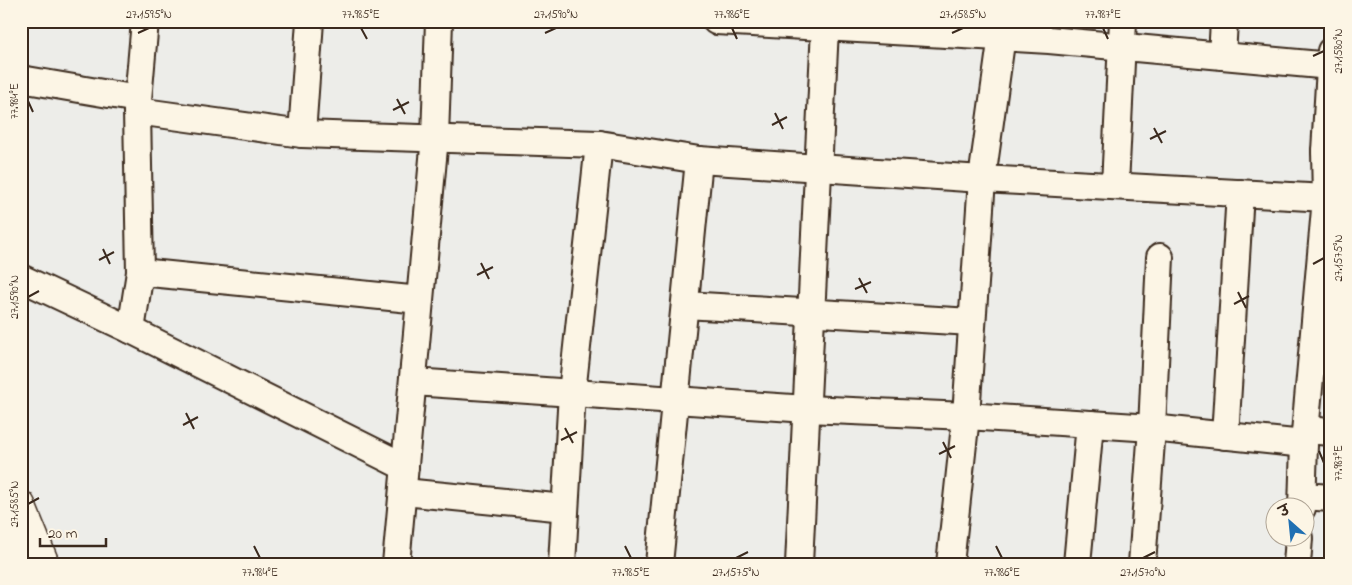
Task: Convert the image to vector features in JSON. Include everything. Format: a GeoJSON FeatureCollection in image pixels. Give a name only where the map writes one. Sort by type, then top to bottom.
{"type":"FeatureCollection","features":[{"type":"Feature","properties":{"kind":"main road"},"geometry":{"type":"LineString","coordinates":[[21,506],[45,564]]}},
{"type":"Feature","properties":{"kind":"street"},"geometry":{"type":"LineString","coordinates":[[131,330],[140,272],[138,105],[145,21]]}},
{"type":"Feature","properties":{"kind":"street"},"geometry":{"type":"LineString","coordinates":[[302,134],[310,21]]}},
{"type":"Feature","properties":{"kind":"street"},"geometry":{"type":"LineString","coordinates":[[396,564],[435,137],[439,21]]}},
{"type":"Feature","properties":{"kind":"street"},"geometry":{"type":"LineString","coordinates":[[716,21],[825,28],[1004,29],[1122,34],[1222,56],[1330,61],[1320,401],[1303,498]]}},
{"type":"Feature","properties":{"kind":"street"},"geometry":{"type":"LineString","coordinates":[[1222,56],[1224,21]]}},
{"type":"Feature","properties":{"kind":"street"},"geometry":{"type":"LineString","coordinates":[[799,564],[825,28]]}},
{"type":"Feature","properties":{"kind":"street"},"geometry":{"type":"LineString","coordinates":[[950,564],[966,416],[982,179],[1004,29]]}},
{"type":"Feature","properties":{"kind":"street"},"geometry":{"type":"LineString","coordinates":[[1115,185],[1122,34]]}},
{"type":"Feature","properties":{"kind":"street"},"geometry":{"type":"LineString","coordinates":[[21,79],[138,105],[302,134],[599,144],[699,160],[982,179],[1326,198]]}},
{"type":"Feature","properties":{"kind":"street"},"geometry":{"type":"LineString","coordinates":[[562,564],[572,393],[599,144]]}},
{"type":"Feature","properties":{"kind":"street"},"geometry":{"type":"LineString","coordinates":[[659,564],[699,160]]}},
{"type":"Feature","properties":{"kind":"street"},"geometry":{"type":"LineString","coordinates":[[1225,436],[1240,192]]}},
{"type":"Feature","properties":{"kind":"street"},"geometry":{"type":"LineString","coordinates":[[1142,564],[1152,428],[1160,257]]}},
{"type":"Feature","properties":{"kind":"street"},"geometry":{"type":"LineString","coordinates":[[140,272],[420,300]]}},
{"type":"Feature","properties":{"kind":"street"},"geometry":{"type":"LineString","coordinates":[[21,278],[131,330],[405,479],[565,508]]}},
{"type":"Feature","properties":{"kind":"street"},"geometry":{"type":"LineString","coordinates":[[684,305],[972,322]]}},
{"type":"Feature","properties":{"kind":"street"},"geometry":{"type":"LineString","coordinates":[[413,382],[806,409],[966,416],[1152,428],[1225,436],[1314,435]]}},
{"type":"Feature","properties":{"kind":"street"},"geometry":{"type":"LineString","coordinates":[[1077,564],[1090,424]]}},
{"type":"Feature","properties":{"kind":"street"},"geometry":{"type":"LineString","coordinates":[[1314,500],[1331,498]]}},
{"type":"Feature","properties":{"kind":"street"},"geometry":{"type":"LineString","coordinates":[[1297,564],[1299,548]]}}]}
